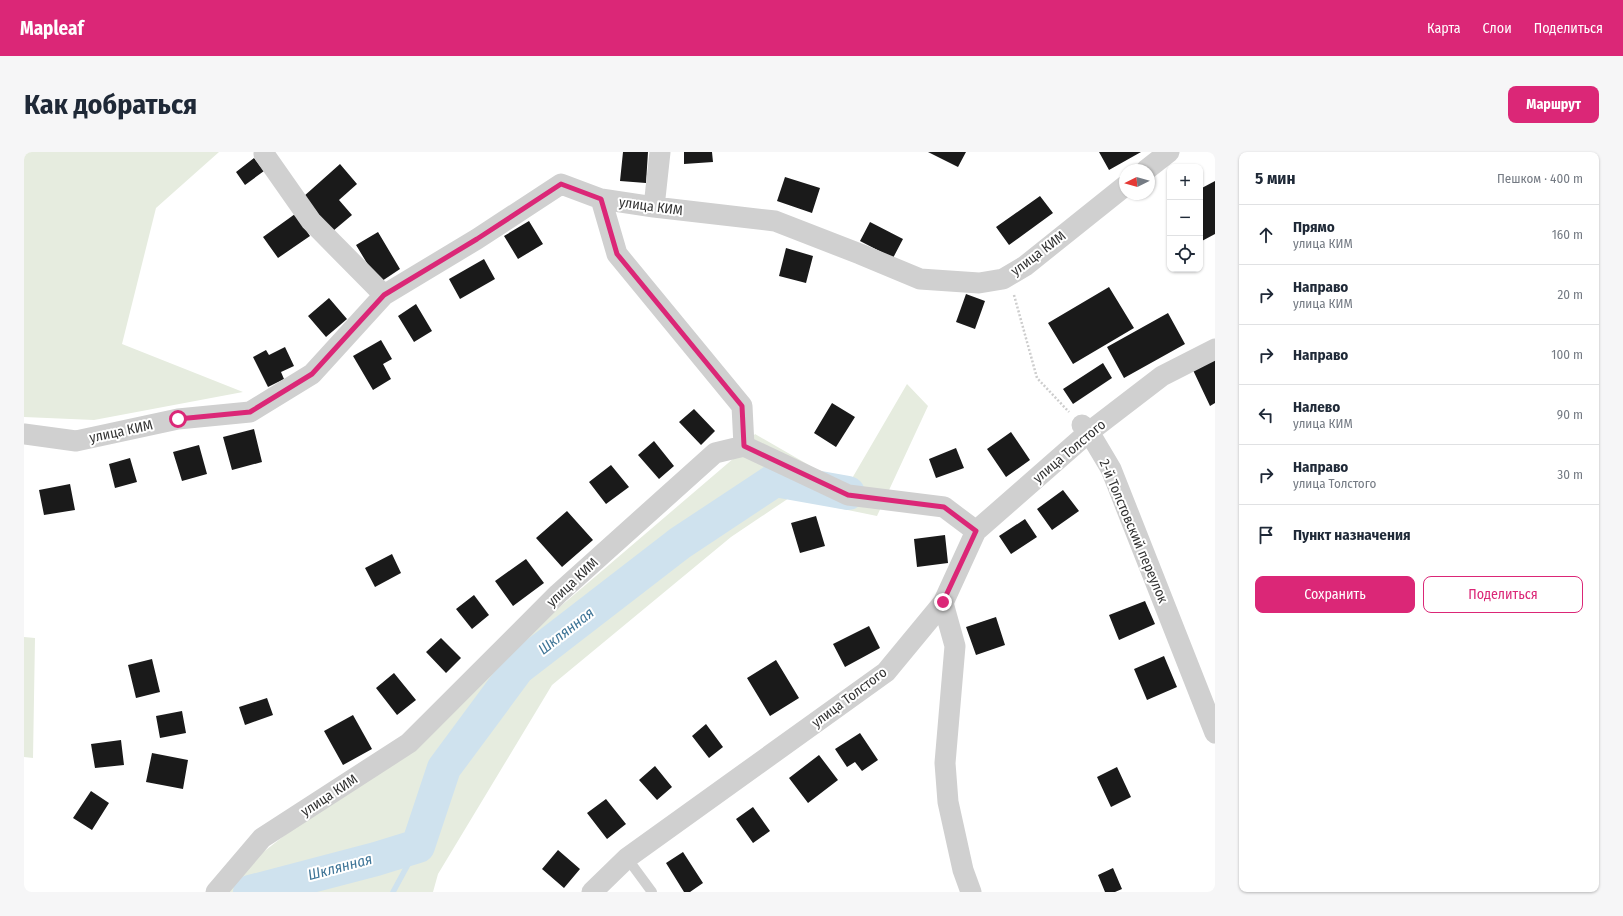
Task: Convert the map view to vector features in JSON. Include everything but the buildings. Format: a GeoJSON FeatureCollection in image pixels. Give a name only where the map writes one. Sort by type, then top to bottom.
{"type":"FeatureCollection","features":[{"type":"Feature","properties":{"kind":"street"},"geometry":{"type":"LineString","coordinates":[[654,207],[660,152]]}},
{"type":"Feature","properties":{"kind":"street"},"geometry":{"type":"LineString","coordinates":[[1154,164],[1169,152]]}},
{"type":"Feature","properties":{"kind":"street"},"geometry":{"type":"LineString","coordinates":[[264,154],[311,221],[384,295]]}},
{"type":"Feature","properties":{"kind":"street","name":"улица КИМ"},"geometry":{"type":"LineString","coordinates":[[24,434],[76,441],[178,419],[250,412],[312,374],[384,295],[477,239],[561,184],[601,199],[654,207],[775,221],[920,279],[979,283],[1003,279],[1025,266],[1119,191]]}},
{"type":"Feature","properties":{"kind":"street"},"geometry":{"type":"LineString","coordinates":[[601,199],[617,254],[742,406],[744,446],[848,495],[944,507],[975,531]]}},
{"type":"Feature","properties":{"kind":"street","name":"улица Толстого"},"geometry":{"type":"LineString","coordinates":[[592,892],[628,858],[886,672],[943,602],[975,531],[1085,428],[1162,376],[1215,349]]}},
{"type":"Feature","properties":{"kind":"street","name":"2-й Толстовский переулок"},"geometry":{"type":"LineString","coordinates":[[1085,428],[1111,469],[1215,734]]}},
{"type":"Feature","properties":{"kind":"street","name":"улица КИМ"},"geometry":{"type":"LineString","coordinates":[[222,886],[262,838],[409,743],[558,594],[715,453],[744,446]]}},
{"type":"Feature","properties":{"kind":"street"},"geometry":{"type":"LineString","coordinates":[[943,602],[955,646],[945,763],[948,802],[963,870],[971,892]]}},
{"type":"Feature","properties":{"kind":"lane"},"geometry":{"type":"LineString","coordinates":[[628,858],[652,892]]}},
{"type":"Feature","properties":{"kind":"path"},"geometry":{"type":"LineString","coordinates":[[1003,279],[1014,293],[1037,378],[1085,428]]}},
{"type":"Feature","properties":{"kind":"shaded area"},"geometry":{"type":"Polygon","coordinates":[[[24,152],[219,152],[156,208],[122,344],[243,392],[94,420],[24,417],[24,152]]]}},
{"type":"Feature","properties":{"kind":"shaded area"},"geometry":{"type":"Polygon","coordinates":[[[907,384],[928,406],[877,516],[789,498],[731,537],[552,685],[438,874],[433,892],[212,892],[375,765],[734,458],[755,434],[847,487],[907,384]]]}},
{"type":"Feature","properties":{"kind":"shaded area"},"geometry":{"type":"Polygon","coordinates":[[[24,637],[35,638],[33,758],[24,757],[24,637]]]}},
{"type":"Feature","properties":{"kind":"waterway","name":"Шклянная"},"geometry":{"type":"LineString","coordinates":[[250,892],[376,859],[418,846],[444,768],[518,668],[680,543],[775,480],[848,493]]}},
{"type":"Feature","properties":{"kind":"waterway"},"geometry":{"type":"LineString","coordinates":[[393,892],[418,846]]}},
{"type":"Feature","properties":{"kind":"route"},"geometry":{"type":"LineString","coordinates":[[178,419],[250,412],[312,374],[384,295],[477,239],[561,184],[601,199],[617,254],[742,406],[744,446],[848,495],[944,507],[976,531],[943,602]]}}]}
